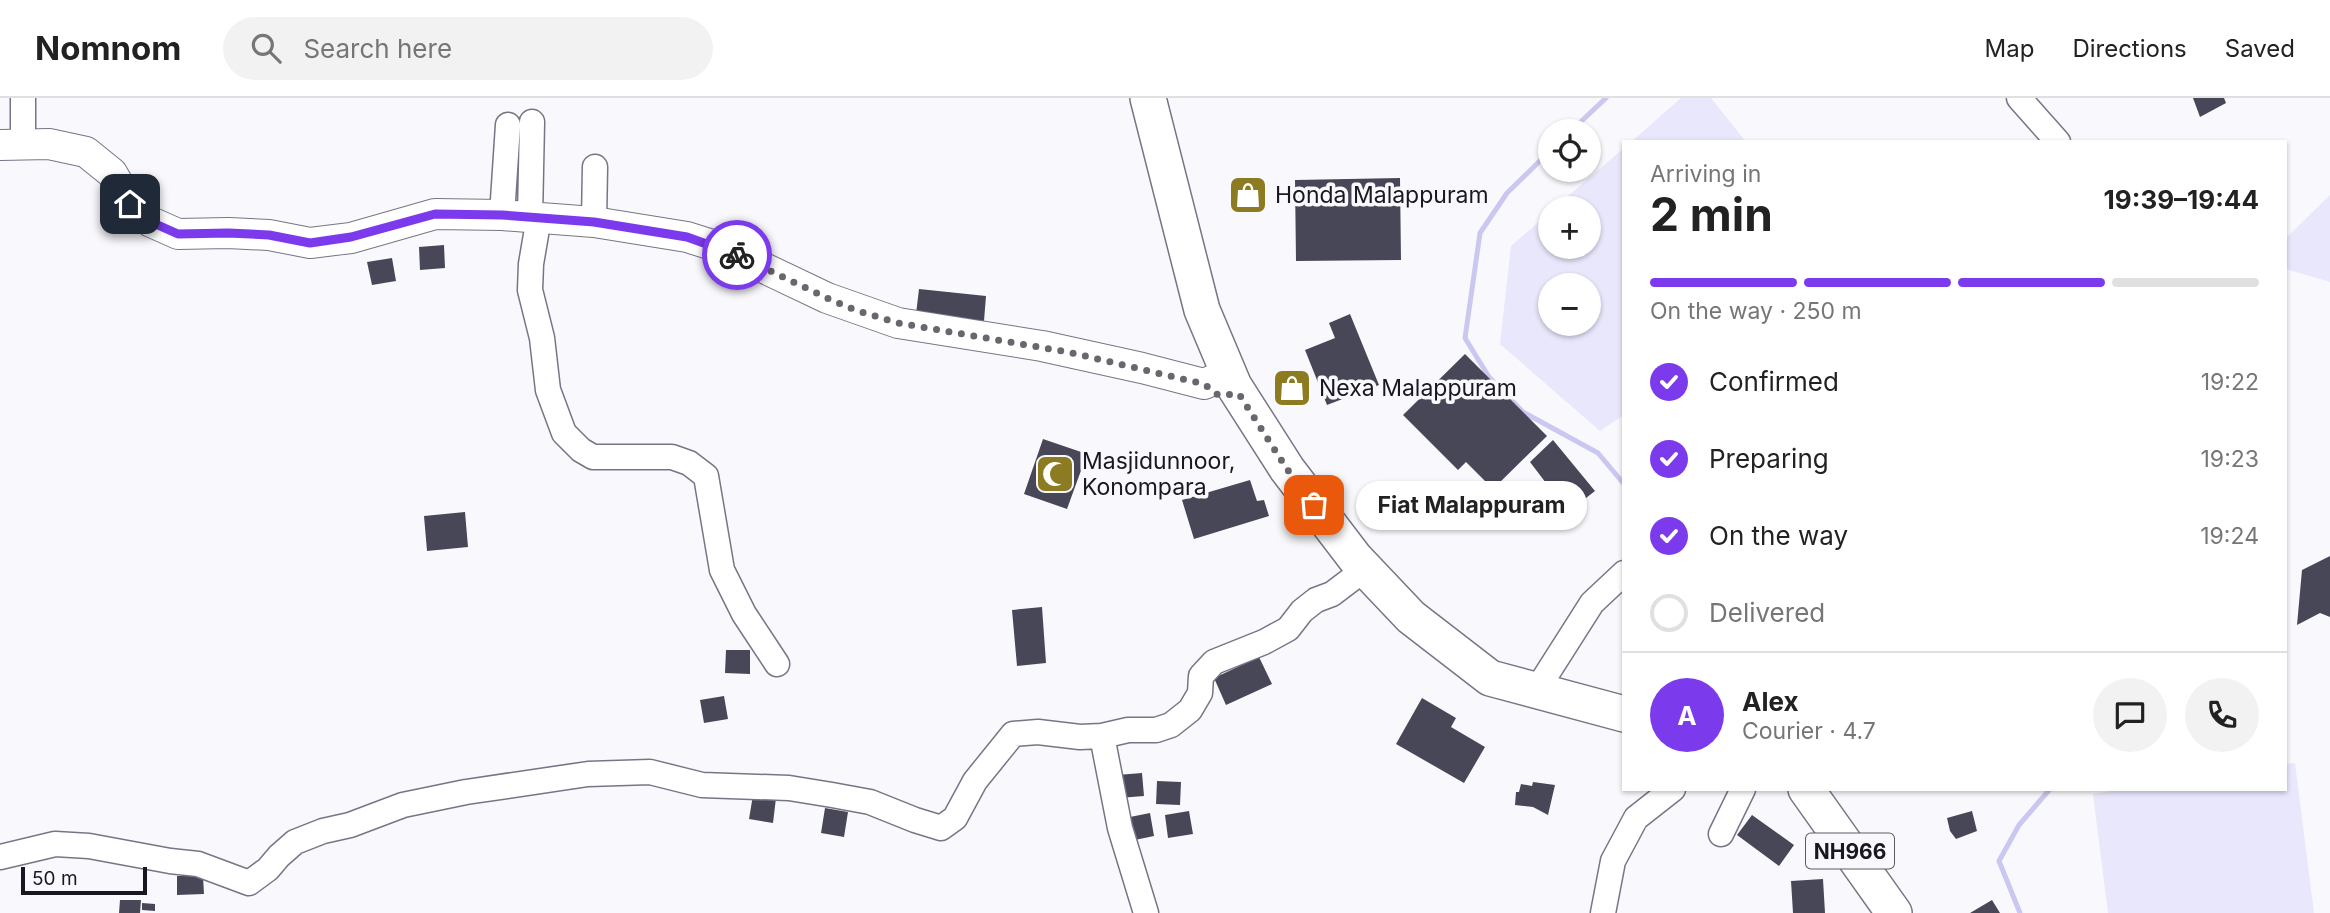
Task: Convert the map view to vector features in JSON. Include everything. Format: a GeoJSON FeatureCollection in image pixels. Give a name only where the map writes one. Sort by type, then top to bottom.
{"type":"FeatureCollection","features":[{"type":"Feature","properties":{"kind":"highway"},"geometry":{"type":"LineString","coordinates":[[1149,98],[1202,310],[1224,384],[1287,469],[1366,569],[1411,617],[1490,677],[1622,713]]}},
{"type":"Feature","properties":{"kind":"highway","name":"NH966"},"geometry":{"type":"LineString","coordinates":[[1807,791],[1895,913]]}},
{"type":"Feature","properties":{"kind":"main road"},"geometry":{"type":"LineString","coordinates":[[11,145],[49,144],[86,152],[112,173],[130,204],[151,222],[178,234],[269,235],[310,243],[351,237],[435,214],[594,222],[687,237],[722,248],[855,310],[898,323],[1068,352],[1224,384]]}},
{"type":"Feature","properties":{"kind":"street"},"geometry":{"type":"LineString","coordinates":[[11,145],[23,98]]}},
{"type":"Feature","properties":{"kind":"street"},"geometry":{"type":"LineString","coordinates":[[2020,98],[2056,140]]}},
{"type":"Feature","properties":{"kind":"street"},"geometry":{"type":"LineString","coordinates":[[520,123],[523,217],[531,264],[530,290],[542,338],[548,390],[564,433],[581,450],[593,457],[672,457],[689,463],[706,476],[722,570],[744,614],[777,664]]}},
{"type":"Feature","properties":{"kind":"street"},"geometry":{"type":"LineString","coordinates":[[594,222],[595,167]]}},
{"type":"Feature","properties":{"kind":"street"},"geometry":{"type":"LineString","coordinates":[[0,857],[55,844],[89,846],[198,864],[249,883],[268,870],[295,842],[404,805],[563,777],[635,771],[702,785],[789,788],[851,798],[941,828],[955,818],[975,781],[1013,734],[1038,732],[1080,737],[1102,736],[1128,730],[1156,730],[1171,725],[1190,710],[1200,693],[1201,676],[1214,662],[1288,629],[1302,611],[1316,600],[1332,594],[1366,569]]}},
{"type":"Feature","properties":{"kind":"street"},"geometry":{"type":"LineString","coordinates":[[1536,691],[1592,603],[1622,575]]}},
{"type":"Feature","properties":{"kind":"street"},"geometry":{"type":"LineString","coordinates":[[1102,736],[1120,828],[1146,913]]}},
{"type":"Feature","properties":{"kind":"street"},"geometry":{"type":"LineString","coordinates":[[1603,913],[1613,861],[1636,818],[1670,791]]}},
{"type":"Feature","properties":{"kind":"street"},"geometry":{"type":"LineString","coordinates":[[1721,834],[1742,791]]}},
{"type":"Feature","properties":{"kind":"shaded area"},"geometry":{"type":"Polygon","coordinates":[[[1681,98],[1711,98],[1744,140],[1633,140],[1681,98]]]}},
{"type":"Feature","properties":{"kind":"shaded area"},"geometry":{"type":"Polygon","coordinates":[[[1622,150],[1622,416],[1600,431],[1500,344],[1511,246],[1538,222],[1538,259],[1601,259],[1601,196],[1568,196],[1584,182],[1601,182],[1601,168],[1622,150]]]}},
{"type":"Feature","properties":{"kind":"shaded area"},"geometry":{"type":"Polygon","coordinates":[[[2330,195],[2330,282],[2287,269],[2287,237],[2330,195]]]}},
{"type":"Feature","properties":{"kind":"shaded area"},"geometry":{"type":"Polygon","coordinates":[[[2295,763],[2314,913],[2108,913],[2093,794],[2111,791],[2287,791],[2287,764],[2295,763]]]}},
{"type":"Feature","properties":{"kind":"building"},"geometry":{"type":"Polygon","coordinates":[[[2193,98],[2224,98],[2226,103],[2200,117],[2193,98]]]}},
{"type":"Feature","properties":{"kind":"building"},"geometry":{"type":"Polygon","coordinates":[[[1400,178],[1401,260],[1296,261],[1295,180],[1400,178]]]}},
{"type":"Feature","properties":{"kind":"building"},"geometry":{"type":"Polygon","coordinates":[[[444,245],[445,268],[420,270],[419,247],[444,245]]]}},
{"type":"Feature","properties":{"kind":"building"},"geometry":{"type":"Polygon","coordinates":[[[392,258],[396,281],[372,285],[367,262],[392,258]]]}},
{"type":"Feature","properties":{"kind":"building"},"geometry":{"type":"Polygon","coordinates":[[[919,289],[986,296],[984,321],[916,314],[919,289]]]}},
{"type":"Feature","properties":{"kind":"building"},"geometry":{"type":"Polygon","coordinates":[[[1350,314],[1379,385],[1327,405],[1305,350],[1335,338],[1329,323],[1350,314]]]}},
{"type":"Feature","properties":{"kind":"building"},"geometry":{"type":"Polygon","coordinates":[[[1465,354],[1547,436],[1493,489],[1466,462],[1458,470],[1403,415],[1465,354]]]}},
{"type":"Feature","properties":{"kind":"building","name":"Masjidunnoor, Konompara"},"geometry":{"type":"Polygon","coordinates":[[[1043,439],[1087,454],[1067,509],[1024,494],[1043,439]]]}},
{"type":"Feature","properties":{"kind":"building"},"geometry":{"type":"Polygon","coordinates":[[[1553,440],[1595,491],[1568,512],[1530,462],[1553,440]]]}},
{"type":"Feature","properties":{"kind":"building"},"geometry":{"type":"Polygon","coordinates":[[[1250,480],[1257,501],[1264,500],[1269,516],[1194,539],[1182,500],[1250,480]]]}},
{"type":"Feature","properties":{"kind":"building"},"geometry":{"type":"Polygon","coordinates":[[[465,512],[468,547],[427,551],[424,516],[465,512]]]}},
{"type":"Feature","properties":{"kind":"building"},"geometry":{"type":"Polygon","coordinates":[[[2330,556],[2330,617],[2320,613],[2297,625],[2302,570],[2330,556]]]}},
{"type":"Feature","properties":{"kind":"building"},"geometry":{"type":"Polygon","coordinates":[[[1042,607],[1046,663],[1017,666],[1012,610],[1042,607]]]}},
{"type":"Feature","properties":{"kind":"building"},"geometry":{"type":"Polygon","coordinates":[[[726,650],[750,650],[750,674],[725,673],[726,650]]]}},
{"type":"Feature","properties":{"kind":"building"},"geometry":{"type":"Polygon","coordinates":[[[1259,657],[1272,684],[1226,705],[1214,678],[1259,657]]]}},
{"type":"Feature","properties":{"kind":"building"},"geometry":{"type":"Polygon","coordinates":[[[724,696],[728,719],[704,723],[700,700],[724,696]]]}},
{"type":"Feature","properties":{"kind":"building"},"geometry":{"type":"Polygon","coordinates":[[[1422,698],[1456,718],[1451,727],[1485,747],[1464,783],[1396,744],[1422,698]]]}},
{"type":"Feature","properties":{"kind":"building"},"geometry":{"type":"Polygon","coordinates":[[[1142,773],[1144,796],[1119,798],[1117,775],[1142,773]]]}},
{"type":"Feature","properties":{"kind":"building"},"geometry":{"type":"Polygon","coordinates":[[[1157,781],[1181,782],[1180,805],[1156,804],[1157,781]]]}},
{"type":"Feature","properties":{"kind":"building"},"geometry":{"type":"Polygon","coordinates":[[[1533,782],[1555,785],[1548,815],[1533,807],[1515,805],[1516,792],[1519,792],[1521,784],[1532,786],[1533,782]]]}},
{"type":"Feature","properties":{"kind":"building"},"geometry":{"type":"Polygon","coordinates":[[[753,795],[776,798],[773,823],[749,819],[753,795]]]}},
{"type":"Feature","properties":{"kind":"building"},"geometry":{"type":"Polygon","coordinates":[[[825,808],[848,812],[844,837],[821,833],[825,808]]]}},
{"type":"Feature","properties":{"kind":"building"},"geometry":{"type":"Polygon","coordinates":[[[1189,811],[1193,834],[1168,838],[1165,815],[1189,811]]]}},
{"type":"Feature","properties":{"kind":"building"},"geometry":{"type":"Polygon","coordinates":[[[1972,811],[1977,831],[1956,839],[1950,831],[1947,818],[1972,811]]]}},
{"type":"Feature","properties":{"kind":"building"},"geometry":{"type":"Polygon","coordinates":[[[1150,813],[1154,836],[1130,841],[1125,818],[1150,813]]]}},
{"type":"Feature","properties":{"kind":"building"},"geometry":{"type":"Polygon","coordinates":[[[1752,815],[1794,845],[1779,866],[1737,835],[1752,815]]]}},
{"type":"Feature","properties":{"kind":"building"},"geometry":{"type":"Polygon","coordinates":[[[177,876],[203,876],[204,894],[177,895],[177,876]]]}},
{"type":"Feature","properties":{"kind":"building"},"geometry":{"type":"Polygon","coordinates":[[[1823,879],[1825,913],[1793,913],[1791,881],[1823,879]]]}},
{"type":"Feature","properties":{"kind":"building"},"geometry":{"type":"Polygon","coordinates":[[[120,900],[141,900],[140,913],[119,913],[120,900]]]}},
{"type":"Feature","properties":{"kind":"building"},"geometry":{"type":"Polygon","coordinates":[[[1992,900],[2000,913],[1970,913],[1992,900]]]}},
{"type":"Feature","properties":{"kind":"building"},"geometry":{"type":"Polygon","coordinates":[[[142,903],[155,904],[155,911],[142,910],[142,903]]]}},
{"type":"Feature","properties":{"kind":"waterway"},"geometry":{"type":"LineString","coordinates":[[1584,119],[1606,98]]}},
{"type":"Feature","properties":{"kind":"waterway"},"geometry":{"type":"LineString","coordinates":[[1538,163],[1507,193],[1480,233],[1465,338],[1489,377],[1523,412],[1598,453],[1622,482]]}},
{"type":"Feature","properties":{"kind":"waterway"},"geometry":{"type":"LineString","coordinates":[[2020,913],[1999,861],[2019,825],[2048,791]]}},
{"type":"Feature","properties":{"kind":"way so far"},"geometry":{"type":"LineString","coordinates":[[737,255],[855,310],[898,323],[1042,346],[1204,384],[1218,395],[1239,394],[1287,469],[1314,505]]}},
{"type":"Feature","properties":{"kind":"place","name":"Honda Malappuram"},"geometry":{"type":"Point","coordinates":[1248,195]}},
{"type":"Feature","properties":{"kind":"place","name":"Nexa Malappuram"},"geometry":{"type":"Point","coordinates":[1292,388]}},
{"type":"Feature","properties":{"kind":"place","name":"Masjidunnoor, Konompara"},"geometry":{"type":"Point","coordinates":[1055,474]}},
{"type":"Feature","properties":{"kind":"place","name":"Fiat Malappuram"},"geometry":{"type":"Point","coordinates":[1314,505]}},
{"type":"Feature","properties":{"kind":"route"},"geometry":{"type":"LineString","coordinates":[[130,204],[151,222],[178,234],[269,235],[310,243],[351,237],[435,214],[502,215],[594,222],[687,237],[737,255]]}}]}
